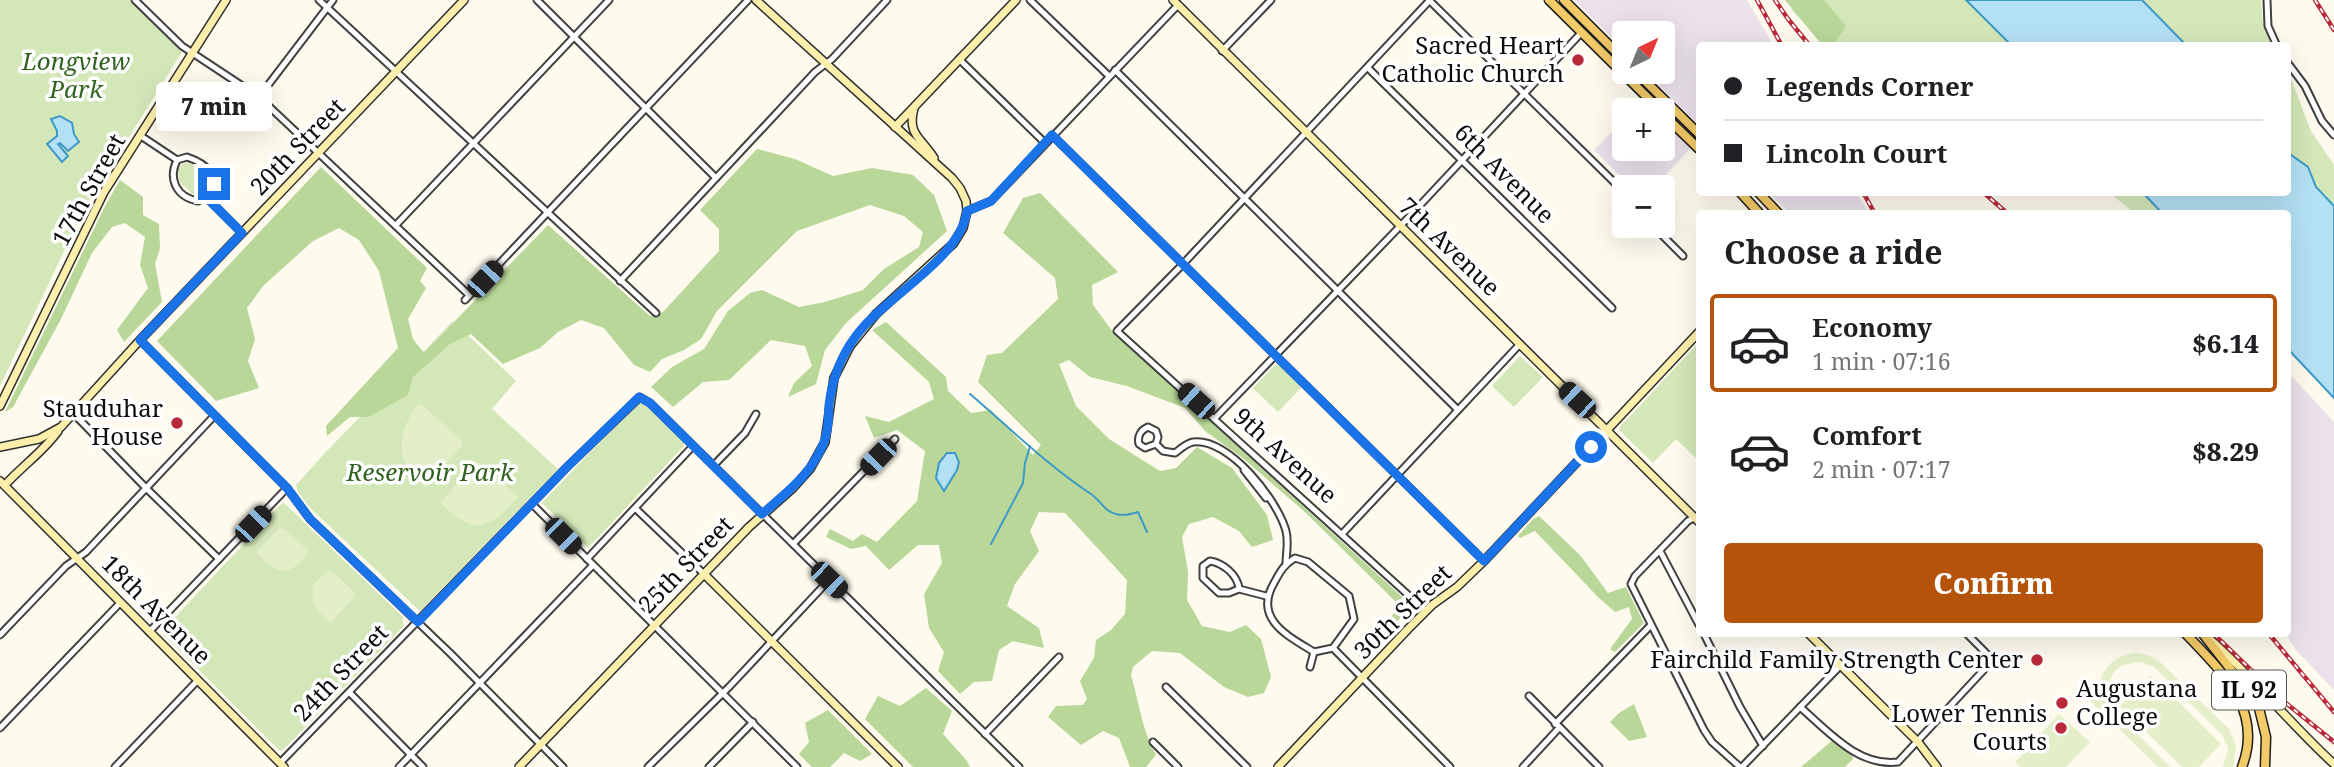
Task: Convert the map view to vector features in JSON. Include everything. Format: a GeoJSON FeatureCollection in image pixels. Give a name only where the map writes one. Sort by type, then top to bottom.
{"type":"FeatureCollection","features":[{"type":"Feature","properties":{"kind":"main road"},"geometry":{"type":"LineString","coordinates":[[1549,0],[1648,98]]}},
{"type":"Feature","properties":{"kind":"main road"},"geometry":{"type":"LineString","coordinates":[[1564,0],[1612,48]]}},
{"type":"Feature","properties":{"kind":"main road"},"geometry":{"type":"LineString","coordinates":[[1648,84],[1696,131]]}},
{"type":"Feature","properties":{"kind":"main road"},"geometry":{"type":"LineString","coordinates":[[1675,125],[1696,146]]}},
{"type":"Feature","properties":{"kind":"main road"},"geometry":{"type":"LineString","coordinates":[[1744,196],[1757,210]]}},
{"type":"Feature","properties":{"kind":"main road"},"geometry":{"type":"LineString","coordinates":[[1762,196],[1775,210]]}},
{"type":"Feature","properties":{"kind":"main road","name":"IL 92"},"geometry":{"type":"LineString","coordinates":[[2189,637],[2237,693],[2245,713],[2249,744],[2242,767]]}},
{"type":"Feature","properties":{"kind":"main road","name":"IL 92"},"geometry":{"type":"LineString","coordinates":[[2206,637],[2258,704],[2266,737],[2265,764]]}},
{"type":"Feature","properties":{"kind":"street"},"geometry":{"type":"LineString","coordinates":[[135,0],[192,54],[259,97],[396,225],[467,298],[748,0]]}},
{"type":"Feature","properties":{"kind":"street","name":"17th Street"},"geometry":{"type":"LineString","coordinates":[[0,407],[104,192],[226,0]]}},
{"type":"Feature","properties":{"kind":"street"},"geometry":{"type":"LineString","coordinates":[[319,0],[656,313]]}},
{"type":"Feature","properties":{"kind":"street"},"geometry":{"type":"LineString","coordinates":[[259,97],[333,0]]}},
{"type":"Feature","properties":{"kind":"street","name":"20th Street"},"geometry":{"type":"LineString","coordinates":[[0,447],[39,439],[61,427],[140,340],[464,0]]}},
{"type":"Feature","properties":{"kind":"street"},"geometry":{"type":"LineString","coordinates":[[537,0],[716,178]]}},
{"type":"Feature","properties":{"kind":"street"},"geometry":{"type":"LineString","coordinates":[[396,225],[609,0]]}},
{"type":"Feature","properties":{"kind":"street"},"geometry":{"type":"LineString","coordinates":[[756,0],[940,167],[960,188],[967,211],[991,201],[1115,70],[1175,2]]}},
{"type":"Feature","properties":{"kind":"street"},"geometry":{"type":"LineString","coordinates":[[620,281],[815,72],[826,64],[887,0]]}},
{"type":"Feature","properties":{"kind":"street"},"geometry":{"type":"LineString","coordinates":[[895,127],[1016,0]]}},
{"type":"Feature","properties":{"kind":"street"},"geometry":{"type":"LineString","coordinates":[[1030,0],[1109,76]]}},
{"type":"Feature","properties":{"kind":"street"},"geometry":{"type":"LineString","coordinates":[[1222,51],[1271,0]]}},
{"type":"Feature","properties":{"kind":"street"},"geometry":{"type":"LineString","coordinates":[[1182,265],[1430,0],[1612,180]]}},
{"type":"Feature","properties":{"kind":"street"},"geometry":{"type":"LineString","coordinates":[[2267,0],[2268,26],[2275,42]]}},
{"type":"Feature","properties":{"kind":"street","name":"7th Avenue"},"geometry":{"type":"LineString","coordinates":[[1175,2],[1696,516]]}},
{"type":"Feature","properties":{"kind":"street"},"geometry":{"type":"LineString","coordinates":[[1215,418],[1589,25]]}},
{"type":"Feature","properties":{"kind":"street"},"geometry":{"type":"LineString","coordinates":[[959,59],[1045,143]]}},
{"type":"Feature","properties":{"kind":"street"},"geometry":{"type":"LineString","coordinates":[[2291,67],[2305,86],[2322,121],[2334,135]]}},
{"type":"Feature","properties":{"kind":"street","name":"6th Avenue"},"geometry":{"type":"LineString","coordinates":[[1368,68],[1612,309]]}},
{"type":"Feature","properties":{"kind":"street"},"geometry":{"type":"LineString","coordinates":[[1115,70],[1458,410]]}},
{"type":"Feature","properties":{"kind":"street"},"geometry":{"type":"LineString","coordinates":[[915,106],[913,130],[940,167]]}},
{"type":"Feature","properties":{"kind":"street"},"geometry":{"type":"LineString","coordinates":[[1052,135],[1484,561]]}},
{"type":"Feature","properties":{"kind":"street"},"geometry":{"type":"LineString","coordinates":[[141,136],[177,160]]}},
{"type":"Feature","properties":{"kind":"street"},"geometry":{"type":"LineString","coordinates":[[187,157],[204,165],[212,174],[212,192],[198,201],[181,194],[174,185],[172,175],[177,160],[187,157]]}},
{"type":"Feature","properties":{"kind":"street"},"geometry":{"type":"LineString","coordinates":[[206,197],[242,233]]}},
{"type":"Feature","properties":{"kind":"street","name":"25th Street"},"geometry":{"type":"LineString","coordinates":[[519,767],[762,514],[804,477],[820,452],[827,432],[834,378],[856,335],[953,244],[963,229],[967,211]]}},
{"type":"Feature","properties":{"kind":"street"},"geometry":{"type":"LineString","coordinates":[[1665,238],[1683,256]]}},
{"type":"Feature","properties":{"kind":"street","name":"9th Avenue"},"geometry":{"type":"LineString","coordinates":[[1182,265],[1117,331],[1426,611]]}},
{"type":"Feature","properties":{"kind":"street","name":"30th Street"},"geometry":{"type":"LineString","coordinates":[[1278,767],[1426,611],[1484,561],[1696,335]]}},
{"type":"Feature","properties":{"kind":"street"},"geometry":{"type":"LineString","coordinates":[[140,340],[287,488],[310,519],[563,767]]}},
{"type":"Feature","properties":{"kind":"street"},"geometry":{"type":"LineString","coordinates":[[1342,534],[1520,344]]}},
{"type":"Feature","properties":{"kind":"street","name":"24th Street"},"geometry":{"type":"LineString","coordinates":[[280,766],[568,466],[639,397],[650,403],[693,446]]}},
{"type":"Feature","properties":{"kind":"street"},"geometry":{"type":"LineString","coordinates":[[73,413],[219,559]]}},
{"type":"Feature","properties":{"kind":"street"},"geometry":{"type":"LineString","coordinates":[[713,466],[745,433],[757,414]]}},
{"type":"Feature","properties":{"kind":"street"},"geometry":{"type":"LineString","coordinates":[[0,635],[66,566],[86,552],[214,416]]}},
{"type":"Feature","properties":{"kind":"street"},"geometry":{"type":"LineString","coordinates":[[2,483],[50,442],[61,427]]}},
{"type":"Feature","properties":{"kind":"street"},"geometry":{"type":"LineString","coordinates":[[793,544],[895,439]]}},
{"type":"Feature","properties":{"kind":"street"},"geometry":{"type":"LineString","coordinates":[[1156,444],[1163,451],[1175,453],[1191,442],[1205,443],[1222,450],[1238,463],[1271,503],[1286,531],[1286,564]]}},
{"type":"Feature","properties":{"kind":"street"},"geometry":{"type":"LineString","coordinates":[[587,559],[693,446],[1018,767]]}},
{"type":"Feature","properties":{"kind":"street","name":"18th Avenue"},"geometry":{"type":"LineString","coordinates":[[2,483],[280,766]]}},
{"type":"Feature","properties":{"kind":"street"},"geometry":{"type":"LineString","coordinates":[[149,632],[287,488]]}},
{"type":"Feature","properties":{"kind":"street"},"geometry":{"type":"LineString","coordinates":[[532,504],[797,767]]}},
{"type":"Feature","properties":{"kind":"street"},"geometry":{"type":"LineString","coordinates":[[635,508],[898,767]]}},
{"type":"Feature","properties":{"kind":"street"},"geometry":{"type":"LineString","coordinates":[[1696,519],[1688,521],[1632,581],[1632,588],[1712,742],[1741,767],[1841,666]]}},
{"type":"Feature","properties":{"kind":"street"},"geometry":{"type":"LineString","coordinates":[[1660,551],[1696,619]]}},
{"type":"Feature","properties":{"kind":"street"},"geometry":{"type":"LineString","coordinates":[[1295,558],[1308,562],[1349,596],[1354,619],[1333,648],[1314,652],[1284,634],[1269,616],[1266,596],[1286,564],[1295,558]]}},
{"type":"Feature","properties":{"kind":"street"},"geometry":{"type":"LineString","coordinates":[[1239,589],[1234,576],[1217,562],[1210,561],[1203,566],[1203,578],[1220,593],[1239,589],[1266,596]]}},
{"type":"Feature","properties":{"kind":"street"},"geometry":{"type":"LineString","coordinates":[[399,767],[593,565]]}},
{"type":"Feature","properties":{"kind":"street"},"geometry":{"type":"LineString","coordinates":[[648,767],[829,580]]}},
{"type":"Feature","properties":{"kind":"street"},"geometry":{"type":"LineString","coordinates":[[0,728],[120,603]]}},
{"type":"Feature","properties":{"kind":"street"},"geometry":{"type":"LineString","coordinates":[[1523,767],[1557,726],[1651,625]]}},
{"type":"Feature","properties":{"kind":"street"},"geometry":{"type":"LineString","coordinates":[[1706,637],[1763,746]]}},
{"type":"Feature","properties":{"kind":"street"},"geometry":{"type":"LineString","coordinates":[[1812,637],[1918,742],[1937,767]]}},
{"type":"Feature","properties":{"kind":"street"},"geometry":{"type":"LineString","coordinates":[[1800,707],[1856,755],[1869,762],[1898,762],[1993,660],[1970,637]]}},
{"type":"Feature","properties":{"kind":"street"},"geometry":{"type":"LineString","coordinates":[[2207,637],[2300,733],[2334,764]]}},
{"type":"Feature","properties":{"kind":"street"},"geometry":{"type":"LineString","coordinates":[[1333,648],[1451,767]]}},
{"type":"Feature","properties":{"kind":"street"},"geometry":{"type":"LineString","coordinates":[[1310,667],[1314,652]]}},
{"type":"Feature","properties":{"kind":"street"},"geometry":{"type":"LineString","coordinates":[[985,734],[1059,657]]}},
{"type":"Feature","properties":{"kind":"street"},"geometry":{"type":"LineString","coordinates":[[115,767],[198,680]]}},
{"type":"Feature","properties":{"kind":"street"},"geometry":{"type":"LineString","coordinates":[[1166,687],[1247,767]]}},
{"type":"Feature","properties":{"kind":"street"},"geometry":{"type":"LineString","coordinates":[[349,692],[423,767]]}},
{"type":"Feature","properties":{"kind":"street"},"geometry":{"type":"LineString","coordinates":[[1529,696],[1599,767]]}},
{"type":"Feature","properties":{"kind":"street"},"geometry":{"type":"LineString","coordinates":[[709,767],[753,722]]}},
{"type":"Feature","properties":{"kind":"street"},"geometry":{"type":"LineString","coordinates":[[1153,742],[1178,767]]}},
{"type":"Feature","properties":{"kind":"shaded area"},"geometry":{"type":"Polygon","coordinates":[[[1574,0],[1747,0],[1771,42],[1696,42],[1696,122],[1675,98],[1658,84],[1675,84],[1675,21],[1612,21],[1612,38],[1574,0]]]}},
{"type":"Feature","properties":{"kind":"shaded area"},"geometry":{"type":"Polygon","coordinates":[[[1612,132],[1612,161],[1675,161],[1675,133],[1690,149],[1665,175],[1619,175],[1594,150],[1612,132]]]}},
{"type":"Feature","properties":{"kind":"shaded area"},"geometry":{"type":"Polygon","coordinates":[[[1771,196],[1858,196],[1867,210],[1787,210],[1771,196]]]}},
{"type":"Feature","properties":{"kind":"shaded area"},"geometry":{"type":"Polygon","coordinates":[[[2291,375],[2334,422],[2334,690],[2295,649],[2288,637],[2291,637],[2291,375]]]}},
{"type":"Feature","properties":{"kind":"green space","name":"Longview Park"},"geometry":{"type":"Polygon","coordinates":[[[0,0],[130,0],[182,52],[84,209],[0,386],[0,0]]]}},
{"type":"Feature","properties":{"kind":"green space"},"geometry":{"type":"Polygon","coordinates":[[[1785,0],[1824,0],[1846,26],[1835,42],[1820,42],[1785,0]]]}},
{"type":"Feature","properties":{"kind":"green space"},"geometry":{"type":"Polygon","coordinates":[[[1800,0],[1966,0],[2008,42],[1824,42],[1791,10],[1800,0]]]}},
{"type":"Feature","properties":{"kind":"green space"},"geometry":{"type":"Polygon","coordinates":[[[2142,0],[2261,0],[2263,24],[2272,42],[2174,42],[2142,0]]]}},
{"type":"Feature","properties":{"kind":"green space"},"geometry":{"type":"Polygon","coordinates":[[[2291,78],[2311,131],[2334,165],[2334,215],[2291,173],[2291,78]]]}},
{"type":"Feature","properties":{"kind":"green space"},"geometry":{"type":"Polygon","coordinates":[[[757,149],[795,159],[833,176],[872,168],[913,175],[934,195],[947,231],[846,323],[825,350],[816,384],[788,397],[794,383],[812,366],[805,346],[771,340],[729,380],[703,382],[673,407],[651,387],[672,367],[704,349],[728,311],[750,293],[762,290],[799,307],[863,290],[884,269],[919,247],[923,232],[904,216],[870,205],[797,231],[717,311],[701,339],[662,359],[650,372],[634,365],[604,328],[581,320],[558,332],[540,348],[503,364],[471,334],[450,344],[413,377],[408,395],[368,417],[350,417],[327,436],[326,426],[398,348],[379,271],[359,240],[339,228],[313,241],[263,286],[247,308],[255,339],[248,361],[259,388],[216,401],[157,341],[321,167],[427,268],[420,281],[426,288],[408,319],[413,339],[424,353],[548,225],[650,316],[663,312],[719,251],[719,229],[700,210],[757,149]]]}},
{"type":"Feature","properties":{"kind":"green space"},"geometry":{"type":"Polygon","coordinates":[[[185,162],[199,166],[209,179],[202,192],[192,194],[179,181],[178,169],[185,162]]]}},
{"type":"Feature","properties":{"kind":"green space"},"geometry":{"type":"Polygon","coordinates":[[[120,180],[143,197],[143,215],[159,224],[160,248],[155,264],[162,302],[124,342],[117,330],[148,288],[140,265],[145,237],[125,223],[112,227],[92,253],[61,319],[13,407],[5,412],[105,206],[120,180]]]}},
{"type":"Feature","properties":{"kind":"green space"},"geometry":{"type":"Polygon","coordinates":[[[1040,193],[1118,272],[1092,285],[1093,305],[1113,332],[1412,606],[1362,659],[1358,656],[1400,606],[1306,513],[1244,459],[1205,431],[1185,408],[1127,386],[1090,377],[1069,360],[1059,364],[1076,406],[1109,439],[1160,471],[1176,468],[1197,447],[1232,468],[1267,515],[1273,540],[1252,547],[1239,531],[1213,517],[1189,524],[1182,537],[1188,572],[1187,600],[1202,626],[1230,632],[1246,625],[1261,639],[1271,677],[1264,693],[1248,697],[1224,687],[1180,653],[1152,651],[1133,667],[1131,675],[1144,726],[1156,755],[1146,767],[1130,767],[1119,738],[1103,731],[1081,745],[1048,717],[1056,706],[1083,705],[1087,699],[1080,681],[1094,658],[1096,640],[1111,630],[1125,614],[1127,580],[1065,513],[1039,512],[1030,531],[1039,551],[1015,584],[1007,606],[1039,628],[1044,648],[1013,641],[999,650],[992,681],[974,682],[960,694],[938,671],[944,652],[929,628],[924,594],[942,563],[939,545],[918,545],[889,570],[866,546],[851,549],[826,537],[830,529],[853,541],[862,534],[877,542],[917,501],[925,451],[897,430],[874,438],[865,416],[889,422],[934,399],[929,382],[872,330],[886,322],[946,377],[948,391],[971,413],[991,410],[1033,455],[1041,445],[978,382],[987,355],[1002,353],[1058,299],[1055,278],[1003,233],[1023,198],[1040,193]]]}},
{"type":"Feature","properties":{"kind":"green space"},"geometry":{"type":"Polygon","coordinates":[[[2114,196],[2146,196],[2159,210],[2130,210],[2114,196]]]}},
{"type":"Feature","properties":{"kind":"green space","name":"Reservoir Park"},"geometry":{"type":"Polygon","coordinates":[[[453,321],[516,381],[492,409],[558,469],[420,611],[311,509],[296,485],[453,321]]]}},
{"type":"Feature","properties":{"kind":"green space"},"geometry":{"type":"Polygon","coordinates":[[[1696,345],[1696,458],[1676,439],[1653,463],[1619,430],[1696,345]]]}},
{"type":"Feature","properties":{"kind":"green space"},"geometry":{"type":"Polygon","coordinates":[[[1520,356],[1543,377],[1514,407],[1492,386],[1520,356]]]}},
{"type":"Feature","properties":{"kind":"green space"},"geometry":{"type":"Polygon","coordinates":[[[1277,363],[1302,387],[1278,412],[1253,388],[1277,363]]]}},
{"type":"Feature","properties":{"kind":"green space"},"geometry":{"type":"Polygon","coordinates":[[[644,402],[684,442],[684,446],[588,548],[542,503],[637,403],[644,402]]]}},
{"type":"Feature","properties":{"kind":"green space"},"geometry":{"type":"Polygon","coordinates":[[[420,403],[462,441],[462,446],[425,487],[409,471],[402,453],[403,435],[409,417],[420,403]]]}},
{"type":"Feature","properties":{"kind":"green space"},"geometry":{"type":"Polygon","coordinates":[[[475,463],[481,463],[518,497],[498,517],[481,525],[463,521],[440,503],[475,463]]]}},
{"type":"Feature","properties":{"kind":"green space","name":"Reservoir Park"},"geometry":{"type":"Polygon","coordinates":[[[283,502],[403,617],[403,627],[280,751],[163,634],[164,629],[283,502]]]}},
{"type":"Feature","properties":{"kind":"green space"},"geometry":{"type":"Polygon","coordinates":[[[1539,516],[1580,555],[1608,593],[1626,587],[1644,623],[1615,652],[1610,649],[1632,619],[1629,607],[1615,612],[1535,531],[1520,538],[1518,536],[1539,516]]]}},
{"type":"Feature","properties":{"kind":"green space"},"geometry":{"type":"Polygon","coordinates":[[[279,528],[284,529],[309,551],[290,570],[284,571],[271,566],[256,553],[279,528]]]}},
{"type":"Feature","properties":{"kind":"green space"},"geometry":{"type":"Polygon","coordinates":[[[330,569],[354,592],[354,597],[331,623],[317,610],[313,602],[313,584],[330,569]]]}},
{"type":"Feature","properties":{"kind":"green space"},"geometry":{"type":"Polygon","coordinates":[[[2136,653],[2159,661],[2229,729],[2236,745],[2233,767],[2223,767],[2228,749],[2222,735],[2154,667],[2141,662],[2122,665],[2108,683],[2107,697],[2110,706],[2170,767],[2158,767],[2084,695],[2090,688],[2098,696],[2101,679],[2108,666],[2120,657],[2136,653]]]}},
{"type":"Feature","properties":{"kind":"green space"},"geometry":{"type":"Polygon","coordinates":[[[2151,675],[2221,744],[2199,767],[2182,767],[2120,706],[2151,675]]]}},
{"type":"Feature","properties":{"kind":"green space"},"geometry":{"type":"Polygon","coordinates":[[[926,688],[952,711],[943,734],[970,767],[913,767],[865,719],[878,696],[900,706],[926,688]]]}},
{"type":"Feature","properties":{"kind":"green space"},"geometry":{"type":"Polygon","coordinates":[[[1634,704],[1647,737],[1629,741],[1610,722],[1634,704]]]}},
{"type":"Feature","properties":{"kind":"green space"},"geometry":{"type":"Polygon","coordinates":[[[828,710],[872,754],[860,761],[844,753],[830,767],[812,767],[799,754],[809,742],[805,723],[828,710]]]}},
{"type":"Feature","properties":{"kind":"green space","name":"Lower Tennis Courts"},"geometry":{"type":"Polygon","coordinates":[[[2059,714],[2090,742],[2066,767],[2020,767],[2015,762],[2059,714]]]}},
{"type":"Feature","properties":{"kind":"green space"},"geometry":{"type":"Polygon","coordinates":[[[1833,740],[1854,758],[1845,767],[1801,767],[1833,740]]]}},
{"type":"Feature","properties":{"kind":"water"},"geometry":{"type":"Polygon","coordinates":[[[1966,0],[2142,0],[2183,42],[2008,42],[1966,0]]]}},
{"type":"Feature","properties":{"kind":"water"},"geometry":{"type":"Polygon","coordinates":[[[60,116],[72,123],[79,142],[68,151],[58,144],[68,156],[62,162],[47,144],[57,136],[51,119],[60,116]]]}},
{"type":"Feature","properties":{"kind":"water"},"geometry":{"type":"Polygon","coordinates":[[[2291,155],[2308,167],[2316,187],[2334,206],[2334,398],[2291,352],[2291,210],[2159,210],[2146,196],[2291,196],[2291,155]]]}},
{"type":"Feature","properties":{"kind":"water"},"geometry":{"type":"Polygon","coordinates":[[[947,453],[955,453],[959,462],[944,491],[936,478],[939,463],[947,453]]]}},
{"type":"Feature","properties":{"kind":"waterway"},"geometry":{"type":"LineString","coordinates":[[970,394],[1109,511],[1122,515],[1138,512],[1147,532]]}},
{"type":"Feature","properties":{"kind":"waterway"},"geometry":{"type":"LineString","coordinates":[[991,544],[1023,483],[1030,446]]}},
{"type":"Feature","properties":{"kind":"railway"},"geometry":{"type":"LineString","coordinates":[[1757,0],[1780,42]]}},
{"type":"Feature","properties":{"kind":"railway"},"geometry":{"type":"LineString","coordinates":[[1775,0],[1807,42]]}},
{"type":"Feature","properties":{"kind":"railway"},"geometry":{"type":"LineString","coordinates":[[2315,0],[2334,30]]}},
{"type":"Feature","properties":{"kind":"railway"},"geometry":{"type":"LineString","coordinates":[[1865,196],[1873,210]]}},
{"type":"Feature","properties":{"kind":"railway"},"geometry":{"type":"LineString","coordinates":[[1988,196],[2003,210]]}},
{"type":"Feature","properties":{"kind":"railway"},"geometry":{"type":"LineString","coordinates":[[2217,637],[2281,699],[2334,742]]}},
{"type":"Feature","properties":{"kind":"railway"},"geometry":{"type":"LineString","coordinates":[[2272,637],[2334,712]]}},
{"type":"Feature","properties":{"kind":"place","name":"Sacred Heart Catholic Church"},"geometry":{"type":"Point","coordinates":[1578,60]}},
{"type":"Feature","properties":{"kind":"place","name":"Stauduhar House"},"geometry":{"type":"Point","coordinates":[177,423]}},
{"type":"Feature","properties":{"kind":"place","name":"Fairchild Family Strength Center"},"geometry":{"type":"Point","coordinates":[2037,660]}},
{"type":"Feature","properties":{"kind":"place","name":"Augustana College"},"geometry":{"type":"Point","coordinates":[2062,703]}},
{"type":"Feature","properties":{"kind":"place","name":"Lower Tennis Courts"},"geometry":{"type":"Point","coordinates":[2061,728]}},
{"type":"Feature","properties":{"kind":"route"},"geometry":{"type":"LineString","coordinates":[[214,184],[212,192],[206,197],[242,233],[140,340],[287,488],[310,519],[418,622],[568,466],[639,397],[650,403],[762,514],[804,477],[820,452],[827,432],[834,378],[856,335],[953,244],[963,229],[967,211],[991,201],[1052,135],[1484,561],[1591,447]]}}]}
